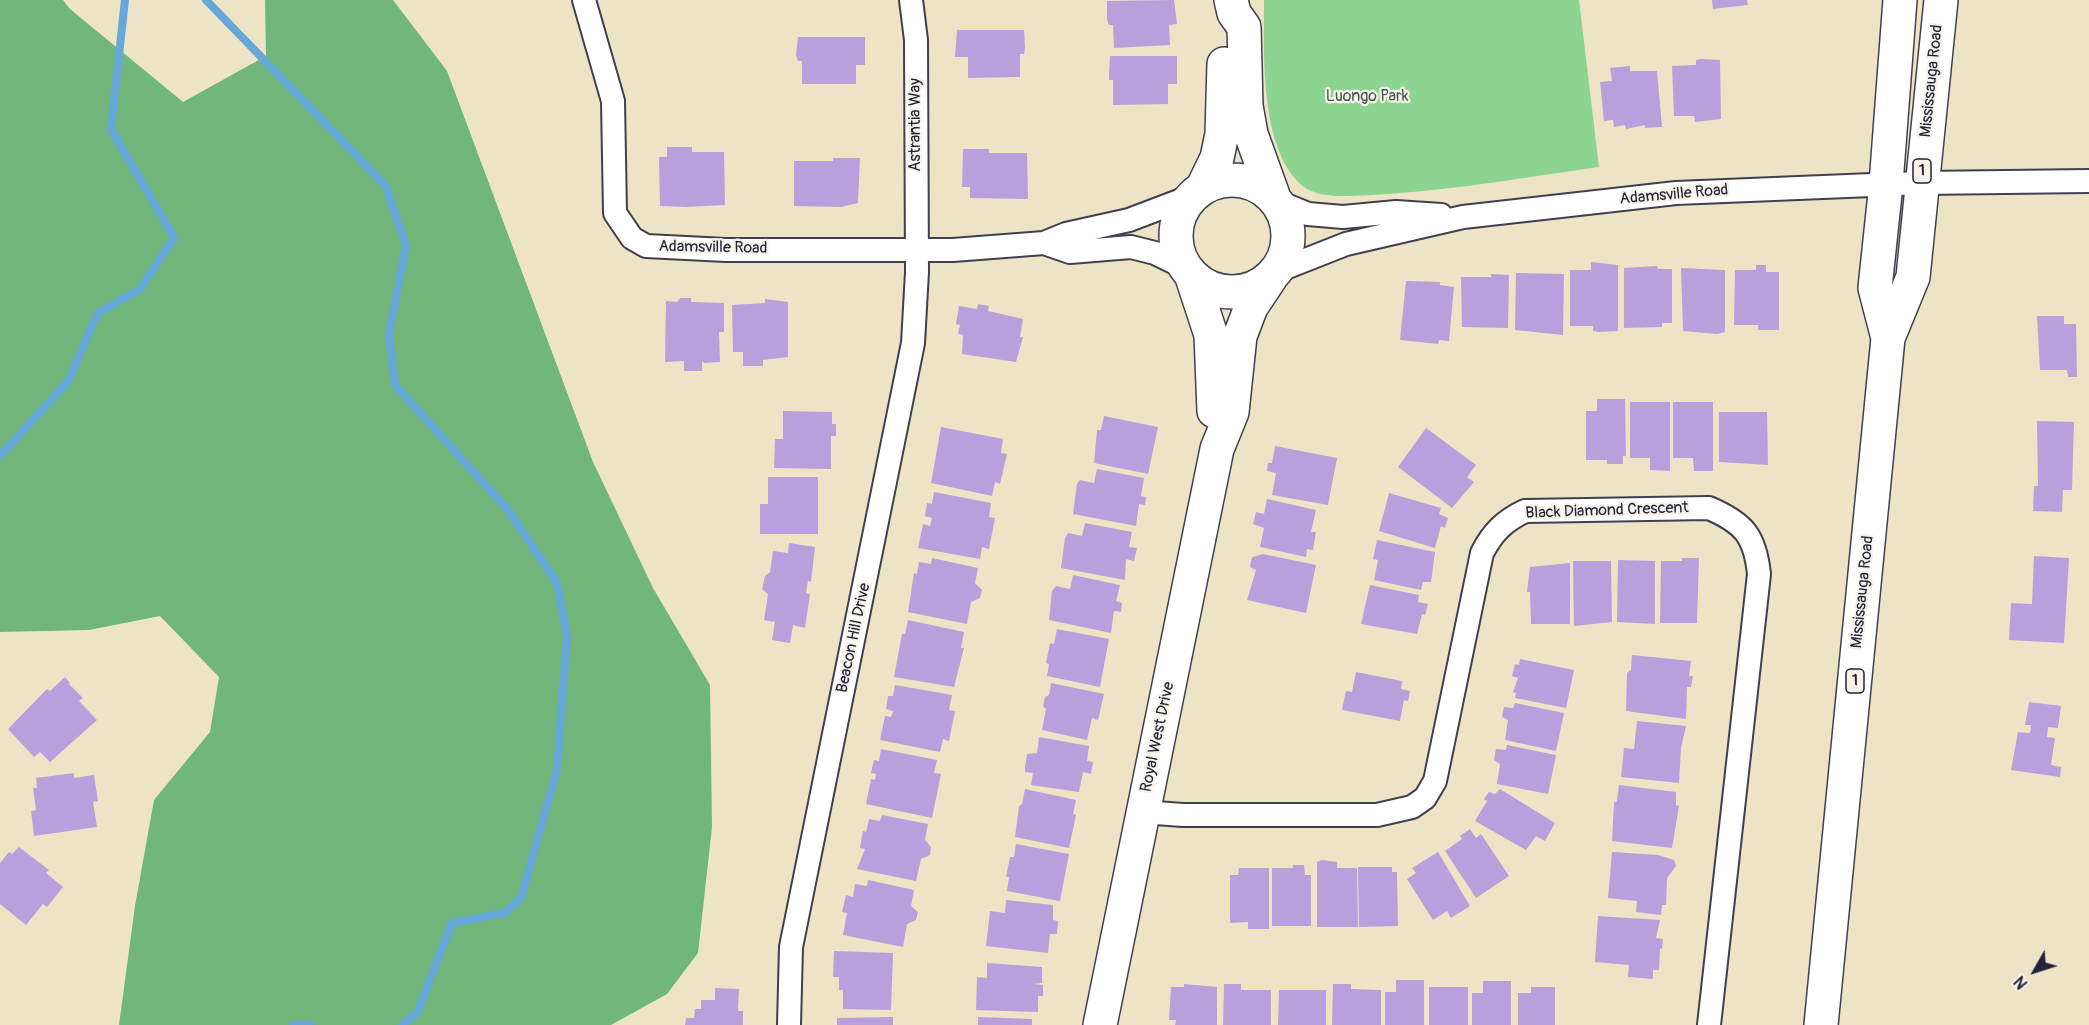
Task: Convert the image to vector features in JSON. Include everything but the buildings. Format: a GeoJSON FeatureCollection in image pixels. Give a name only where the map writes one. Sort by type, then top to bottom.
{"type":"FeatureCollection","features":[{"type":"Feature","properties":{"kind":"street","name":"Adamsville Road"},"geometry":{"type":"LineString","coordinates":[[585,0],[611,87],[615,213],[632,238],[646,246],[663,249],[917,250],[1044,243],[1066,234],[1129,219],[1198,192]]}},
{"type":"Feature","properties":{"kind":"street","name":"Astrantia Way"},"geometry":{"type":"LineString","coordinates":[[911,0],[916,40],[917,250]]}},
{"type":"Feature","properties":{"kind":"street","name":"Mississauga Road"},"geometry":{"type":"LineString","coordinates":[[1888,338],[1875,288],[1886,184],[1900,0]]}},
{"type":"Feature","properties":{"kind":"street","name":"Mississauga Road"},"geometry":{"type":"LineString","coordinates":[[1821,1025],[1888,338],[1913,277],[1941,0]]}},
{"type":"Feature","properties":{"kind":"street"},"geometry":{"type":"LineString","coordinates":[[1198,192],[1216,182],[1240,181],[1262,188],[1275,200],[1284,213],[1288,229],[1288,247],[1273,274],[1257,287],[1240,292],[1222,292],[1205,285],[1190,272],[1177,246],[1177,229],[1181,213],[1198,192],[1217,158],[1222,134],[1225,31],[1232,7]]}},
{"type":"Feature","properties":{"kind":"street"},"geometry":{"type":"LineString","coordinates":[[1232,7],[1244,27],[1246,106],[1251,134],[1275,200]]}},
{"type":"Feature","properties":{"kind":"street","name":"Adamsville Road"},"geometry":{"type":"LineString","coordinates":[[1273,274],[1346,244],[1463,217],[1676,193],[1886,184],[2089,181]]}},
{"type":"Feature","properties":{"kind":"street","name":"Adamsville Road"},"geometry":{"type":"LineString","coordinates":[[1275,200],[1308,214],[1343,217],[1396,212],[1463,217]]}},
{"type":"Feature","properties":{"kind":"street","name":"Adamsville Road"},"geometry":{"type":"LineString","coordinates":[[1044,243],[1070,252],[1131,247],[1155,253],[1190,272]]}},
{"type":"Feature","properties":{"kind":"street","name":"Beacon Hill Drive"},"geometry":{"type":"LineString","coordinates":[[789,1025],[791,947],[909,370],[916,307],[917,250]]}},
{"type":"Feature","properties":{"kind":"street","name":"Royal West Drive"},"geometry":{"type":"LineString","coordinates":[[1190,272],[1211,335],[1216,449]]}},
{"type":"Feature","properties":{"kind":"street","name":"Royal West Drive"},"geometry":{"type":"LineString","coordinates":[[1100,1025],[1216,449],[1232,412],[1240,336],[1251,307],[1273,274]]}},
{"type":"Feature","properties":{"kind":"street","name":"Black Diamond Crescent"},"geometry":{"type":"LineString","coordinates":[[1142,812],[1183,815],[1377,815],[1412,807],[1425,798],[1435,781],[1482,553],[1493,533],[1507,519],[1525,511],[1709,507],[1727,515],[1744,529],[1756,547],[1759,574],[1709,1025]]}},
{"type":"Feature","properties":{"kind":"green space"},"geometry":{"type":"Polygon","coordinates":[[[0,0],[63,0],[70,9],[183,102],[266,56],[265,0],[393,0],[447,71],[593,462],[653,588],[710,685],[712,827],[698,953],[667,994],[611,1025],[119,1025],[135,906],[154,800],[210,732],[219,677],[160,616],[89,630],[0,632],[0,0]]]}},
{"type":"Feature","properties":{"kind":"green space","name":"Luongo Park"},"geometry":{"type":"Polygon","coordinates":[[[1264,0],[1579,0],[1599,167],[1404,193],[1335,196],[1308,189],[1289,171],[1279,150],[1272,126],[1265,73],[1264,0]]]}},
{"type":"Feature","properties":{"kind":"waterway"},"geometry":{"type":"LineString","coordinates":[[0,456],[68,381],[98,313],[140,289],[174,238],[111,129],[125,0]]}},
{"type":"Feature","properties":{"kind":"waterway"},"geometry":{"type":"LineString","coordinates":[[206,0],[385,185],[406,245],[389,334],[395,385],[508,510],[557,583],[567,636],[557,769],[521,898],[505,913],[452,923],[417,1013],[402,1025]]}},
{"type":"Feature","properties":{"kind":"waterway"},"geometry":{"type":"LineString","coordinates":[[293,1025],[311,1025]]}}]}
